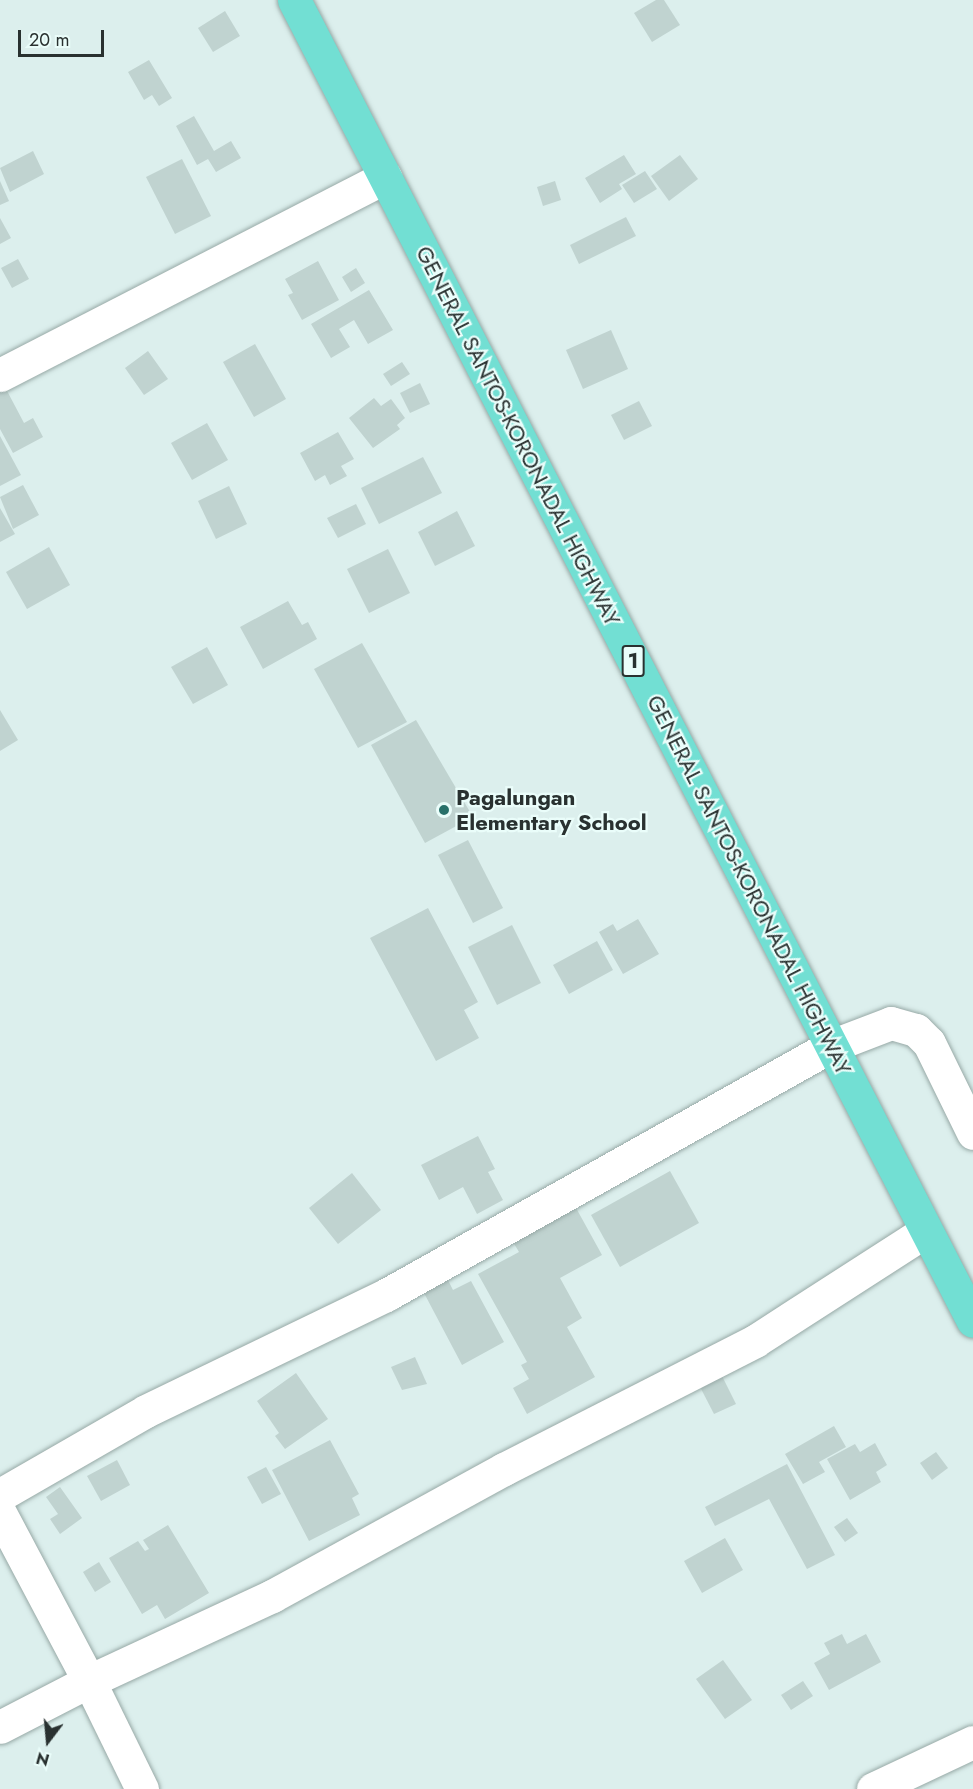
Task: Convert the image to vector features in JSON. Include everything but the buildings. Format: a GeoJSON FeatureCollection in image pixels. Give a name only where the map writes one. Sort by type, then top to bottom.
{"type":"FeatureCollection","features":[{"type":"Feature","properties":{"kind":"highway","name":"GENERAL SANTOS-KORONADAL HIGHWAY"},"geometry":{"type":"LineString","coordinates":[[294,0],[973,1321]]}},
{"type":"Feature","properties":{"kind":"street"},"geometry":{"type":"LineString","coordinates":[[0,375],[385,177]]}},
{"type":"Feature","properties":{"kind":"street"},"geometry":{"type":"LineString","coordinates":[[0,1495],[146,1411],[386,1295],[831,1046],[891,1023],[916,1030],[929,1043],[973,1133]]}},
{"type":"Feature","properties":{"kind":"street"},"geometry":{"type":"LineString","coordinates":[[0,1727],[89,1681],[272,1596],[504,1469],[755,1341],[926,1231]]}},
{"type":"Feature","properties":{"kind":"street"},"geometry":{"type":"LineString","coordinates":[[0,1513],[89,1681],[142,1789]]}},
{"type":"Feature","properties":{"kind":"street"},"geometry":{"type":"LineString","coordinates":[[873,1789],[973,1742]]}},
{"type":"Feature","properties":{"kind":"place","name":"Pagalungan Elementary School"},"geometry":{"type":"Point","coordinates":[444,810]}}]}
